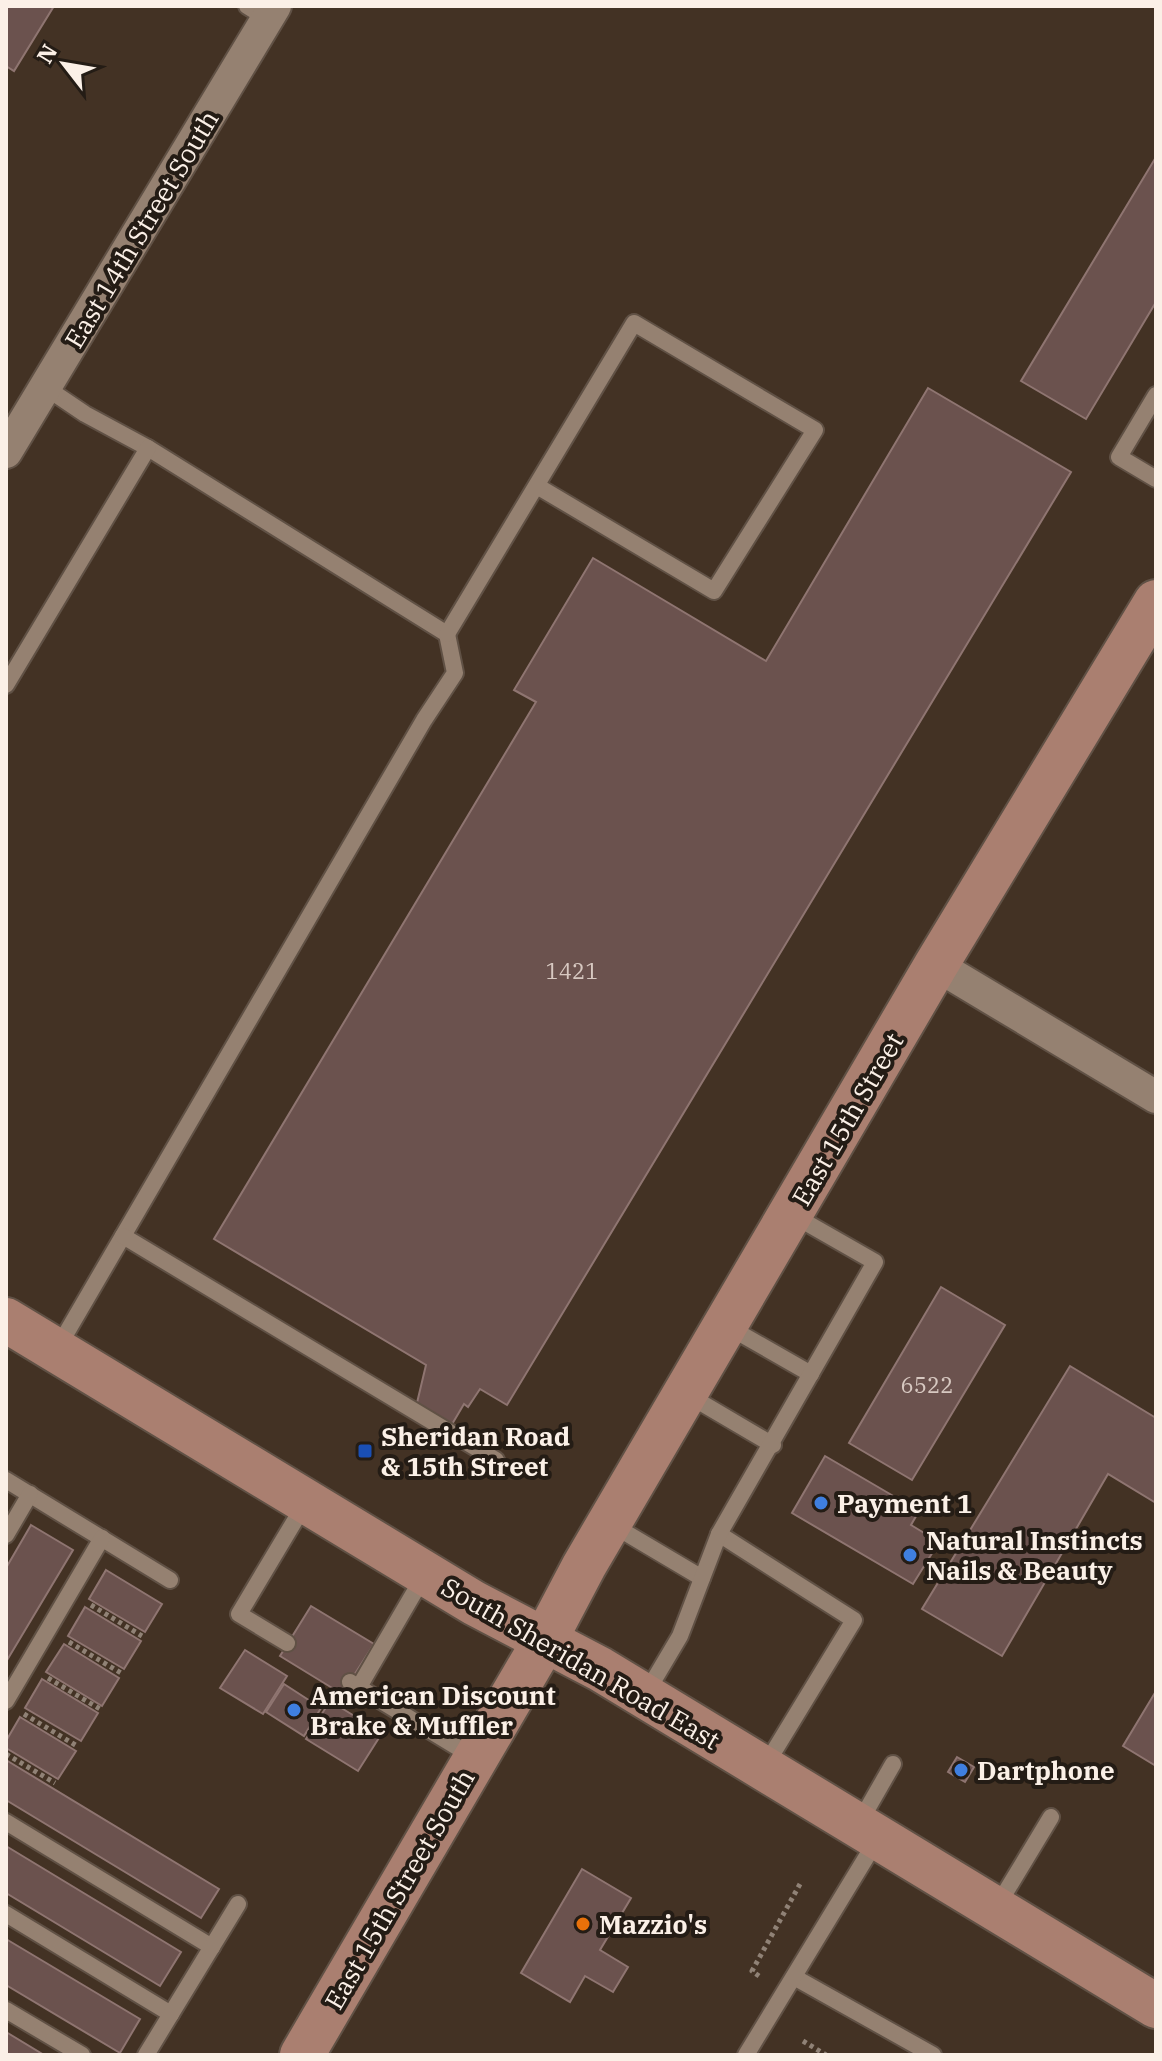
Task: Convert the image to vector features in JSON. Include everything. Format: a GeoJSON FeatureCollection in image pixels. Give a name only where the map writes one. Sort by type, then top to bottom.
{"type":"FeatureCollection","features":[{"type":"Feature","properties":{"kind":"main road","name":"East 15th Street"},"geometry":{"type":"LineString","coordinates":[[545,1640],[936,965],[1156,602]]}},
{"type":"Feature","properties":{"kind":"main road","name":"South Sheridan Road East"},"geometry":{"type":"LineString","coordinates":[[6,1320],[425,1574],[644,1696],[1156,2006]]}},
{"type":"Feature","properties":{"kind":"main road","name":"East 15th Street South"},"geometry":{"type":"LineString","coordinates":[[302,2055],[545,1640]]}},
{"type":"Feature","properties":{"kind":"street","name":"East 14th Street South"},"geometry":{"type":"LineString","coordinates":[[6,452],[263,10]]}},
{"type":"Feature","properties":{"kind":"street"},"geometry":{"type":"LineString","coordinates":[[936,965],[1156,1097]]}},
{"type":"Feature","properties":{"kind":"lane"},"geometry":{"type":"LineString","coordinates":[[56,1350],[424,720],[455,673],[447,634],[634,323],[815,430],[714,591],[537,486]]}},
{"type":"Feature","properties":{"kind":"lane"},"geometry":{"type":"LineString","coordinates":[[45,387],[447,634]]}},
{"type":"Feature","properties":{"kind":"lane"},"geometry":{"type":"LineString","coordinates":[[1156,395],[1119,457],[1156,479]]}},
{"type":"Feature","properties":{"kind":"lane"},"geometry":{"type":"LineString","coordinates":[[6,685],[148,448]]}},
{"type":"Feature","properties":{"kind":"lane"},"geometry":{"type":"LineString","coordinates":[[644,1696],[680,1636],[719,1534],[773,1445],[875,1262],[791,1214]]}},
{"type":"Feature","properties":{"kind":"lane"},"geometry":{"type":"LineString","coordinates":[[123,1236],[496,1460]]}},
{"type":"Feature","properties":{"kind":"lane"},"geometry":{"type":"LineString","coordinates":[[726,1325],[811,1374]]}},
{"type":"Feature","properties":{"kind":"lane"},"geometry":{"type":"LineString","coordinates":[[686,1394],[773,1445]]}},
{"type":"Feature","properties":{"kind":"lane"},"geometry":{"type":"LineString","coordinates":[[6,1480],[170,1580]]}},
{"type":"Feature","properties":{"kind":"lane"},"geometry":{"type":"LineString","coordinates":[[6,1535],[30,1494]]}},
{"type":"Feature","properties":{"kind":"lane"},"geometry":{"type":"LineString","coordinates":[[287,1643],[239,1614],[306,1502]]}},
{"type":"Feature","properties":{"kind":"lane"},"geometry":{"type":"LineString","coordinates":[[610,1523],[702,1578]]}},
{"type":"Feature","properties":{"kind":"lane"},"geometry":{"type":"LineString","coordinates":[[719,1534],[854,1620],[763,1768]]}},
{"type":"Feature","properties":{"kind":"lane"},"geometry":{"type":"LineString","coordinates":[[12,1706],[26,1666],[102,1538]]}},
{"type":"Feature","properties":{"kind":"lane"},"geometry":{"type":"LineString","coordinates":[[425,1574],[355,1684],[476,1758]]}},
{"type":"Feature","properties":{"kind":"lane"},"geometry":{"type":"LineString","coordinates":[[746,2055],[794,1977],[868,1832],[893,1764]]}},
{"type":"Feature","properties":{"kind":"lane"},"geometry":{"type":"LineString","coordinates":[[996,1909],[1051,1817]]}},
{"type":"Feature","properties":{"kind":"lane"},"geometry":{"type":"LineString","coordinates":[[6,1822],[212,1947]]}},
{"type":"Feature","properties":{"kind":"lane"},"geometry":{"type":"LineString","coordinates":[[146,2055],[238,1904]]}},
{"type":"Feature","properties":{"kind":"lane"},"geometry":{"type":"LineString","coordinates":[[6,1914],[171,2014]]}},
{"type":"Feature","properties":{"kind":"lane"},"geometry":{"type":"LineString","coordinates":[[794,1977],[933,2055]]}},
{"type":"Feature","properties":{"kind":"lane"},"geometry":{"type":"LineString","coordinates":[[6,2010],[82,2055]]}},
{"type":"Feature","properties":{"kind":"path"},"geometry":{"type":"LineString","coordinates":[[70,1592],[142,1636]]}},
{"type":"Feature","properties":{"kind":"path"},"geometry":{"type":"LineString","coordinates":[[48,1629],[121,1673]]}},
{"type":"Feature","properties":{"kind":"path"},"geometry":{"type":"LineString","coordinates":[[26,1666],[100,1709]]}},
{"type":"Feature","properties":{"kind":"path"},"geometry":{"type":"LineString","coordinates":[[12,1706],[77,1746]]}},
{"type":"Feature","properties":{"kind":"path"},"geometry":{"type":"LineString","coordinates":[[6,1754],[55,1783]]}},
{"type":"Feature","properties":{"kind":"path"},"geometry":{"type":"LineString","coordinates":[[759,1976],[752,1971],[800,1884]]}},
{"type":"Feature","properties":{"kind":"path"},"geometry":{"type":"LineString","coordinates":[[803,2041],[826,2055]]}},
{"type":"Feature","properties":{"kind":"building"},"geometry":{"type":"Polygon","coordinates":[[[6,6],[54,6],[14,71],[6,66],[6,6]]]}},
{"type":"Feature","properties":{"kind":"building"},"geometry":{"type":"Polygon","coordinates":[[[1156,157],[1156,302],[1086,419],[1021,381],[1156,157]]]}},
{"type":"Feature","properties":{"kind":"building"},"geometry":{"type":"Polygon","coordinates":[[[928,388],[1071,472],[507,1405],[480,1389],[468,1407],[464,1404],[451,1426],[416,1407],[426,1365],[214,1239],[536,702],[514,690],[593,558],[766,661],[928,388]]]}},
{"type":"Feature","properties":{"kind":"building"},"geometry":{"type":"Polygon","coordinates":[[[941,1287],[1005,1325],[912,1480],[849,1443],[941,1287]]]}},
{"type":"Feature","properties":{"kind":"building"},"geometry":{"type":"Polygon","coordinates":[[[1070,1366],[1156,1418],[1156,1503],[1108,1474],[1002,1656],[922,1609],[1070,1366]]]}},
{"type":"Feature","properties":{"kind":"building"},"geometry":{"type":"Polygon","coordinates":[[[825,1456],[919,1511],[911,1525],[939,1542],[913,1584],[792,1513],[825,1456]]]}},
{"type":"Feature","properties":{"kind":"building"},"geometry":{"type":"Polygon","coordinates":[[[31,1525],[73,1550],[6,1662],[6,1568],[31,1525]]]}},
{"type":"Feature","properties":{"kind":"building"},"geometry":{"type":"Polygon","coordinates":[[[106,1570],[162,1604],[145,1632],[89,1599],[106,1570]]]}},
{"type":"Feature","properties":{"kind":"building"},"geometry":{"type":"Polygon","coordinates":[[[311,1606],[374,1644],[342,1694],[280,1656],[311,1606]]]}},
{"type":"Feature","properties":{"kind":"building"},"geometry":{"type":"Polygon","coordinates":[[[85,1607],[141,1641],[124,1669],[68,1636],[85,1607]]]}},
{"type":"Feature","properties":{"kind":"building"},"geometry":{"type":"Polygon","coordinates":[[[64,1644],[119,1678],[102,1706],[46,1672],[64,1644]]]}},
{"type":"Feature","properties":{"kind":"building"},"geometry":{"type":"Polygon","coordinates":[[[245,1650],[287,1676],[263,1714],[220,1688],[245,1650]]]}},
{"type":"Feature","properties":{"kind":"building"},"geometry":{"type":"Polygon","coordinates":[[[42,1679],[98,1713],[81,1741],[25,1708],[42,1679]]]}},
{"type":"Feature","properties":{"kind":"building","name":"American Discount Brake & Muffler"},"geometry":{"type":"Polygon","coordinates":[[[284,1684],[321,1708],[304,1736],[266,1712],[284,1684]]]}},
{"type":"Feature","properties":{"kind":"building"},"geometry":{"type":"Polygon","coordinates":[[[1156,1691],[1156,1766],[1123,1746],[1156,1691]]]}},
{"type":"Feature","properties":{"kind":"building"},"geometry":{"type":"Polygon","coordinates":[[[330,1701],[382,1733],[358,1771],[306,1739],[330,1701]]]}},
{"type":"Feature","properties":{"kind":"building"},"geometry":{"type":"Polygon","coordinates":[[[20,1717],[76,1751],[58,1779],[6,1748],[6,1741],[20,1717]]]}},
{"type":"Feature","properties":{"kind":"building","name":"Dartphone"},"geometry":{"type":"Polygon","coordinates":[[[957,1757],[974,1767],[965,1782],[948,1772],[957,1757]]]}},
{"type":"Feature","properties":{"kind":"building"},"geometry":{"type":"Polygon","coordinates":[[[6,1760],[219,1889],[201,1918],[6,1800],[6,1760]]]}},
{"type":"Feature","properties":{"kind":"building"},"geometry":{"type":"Polygon","coordinates":[[[6,1846],[181,1952],[160,1986],[6,1893],[6,1846]]]}},
{"type":"Feature","properties":{"kind":"building","name":"Mazzio's"},"geometry":{"type":"Polygon","coordinates":[[[582,1869],[631,1898],[600,1950],[628,1967],[613,1992],[585,1976],[570,2002],[521,1973],[582,1869]]]}},
{"type":"Feature","properties":{"kind":"building"},"geometry":{"type":"Polygon","coordinates":[[[6,1939],[140,2019],[120,2053],[6,1985],[6,1939]]]}},
{"type":"Feature","properties":{"kind":"building"},"geometry":{"type":"Polygon","coordinates":[[[6,2032],[44,2055],[6,2055],[6,2032]]]}},
{"type":"Feature","properties":{"kind":"place","name":"Sheridan Road & 15th Street"},"geometry":{"type":"Point","coordinates":[365,1451]}},
{"type":"Feature","properties":{"kind":"place","name":"Payment 1"},"geometry":{"type":"Point","coordinates":[821,1503]}},
{"type":"Feature","properties":{"kind":"place","name":"Natural Instincts Nails & Beauty"},"geometry":{"type":"Point","coordinates":[910,1555]}},
{"type":"Feature","properties":{"kind":"place","name":"American Discount Brake & Muffler"},"geometry":{"type":"Point","coordinates":[294,1710]}},
{"type":"Feature","properties":{"kind":"place","name":"Dartphone"},"geometry":{"type":"Point","coordinates":[961,1770]}},
{"type":"Feature","properties":{"kind":"place","name":"Mazzio's"},"geometry":{"type":"Point","coordinates":[583,1924]}}]}
